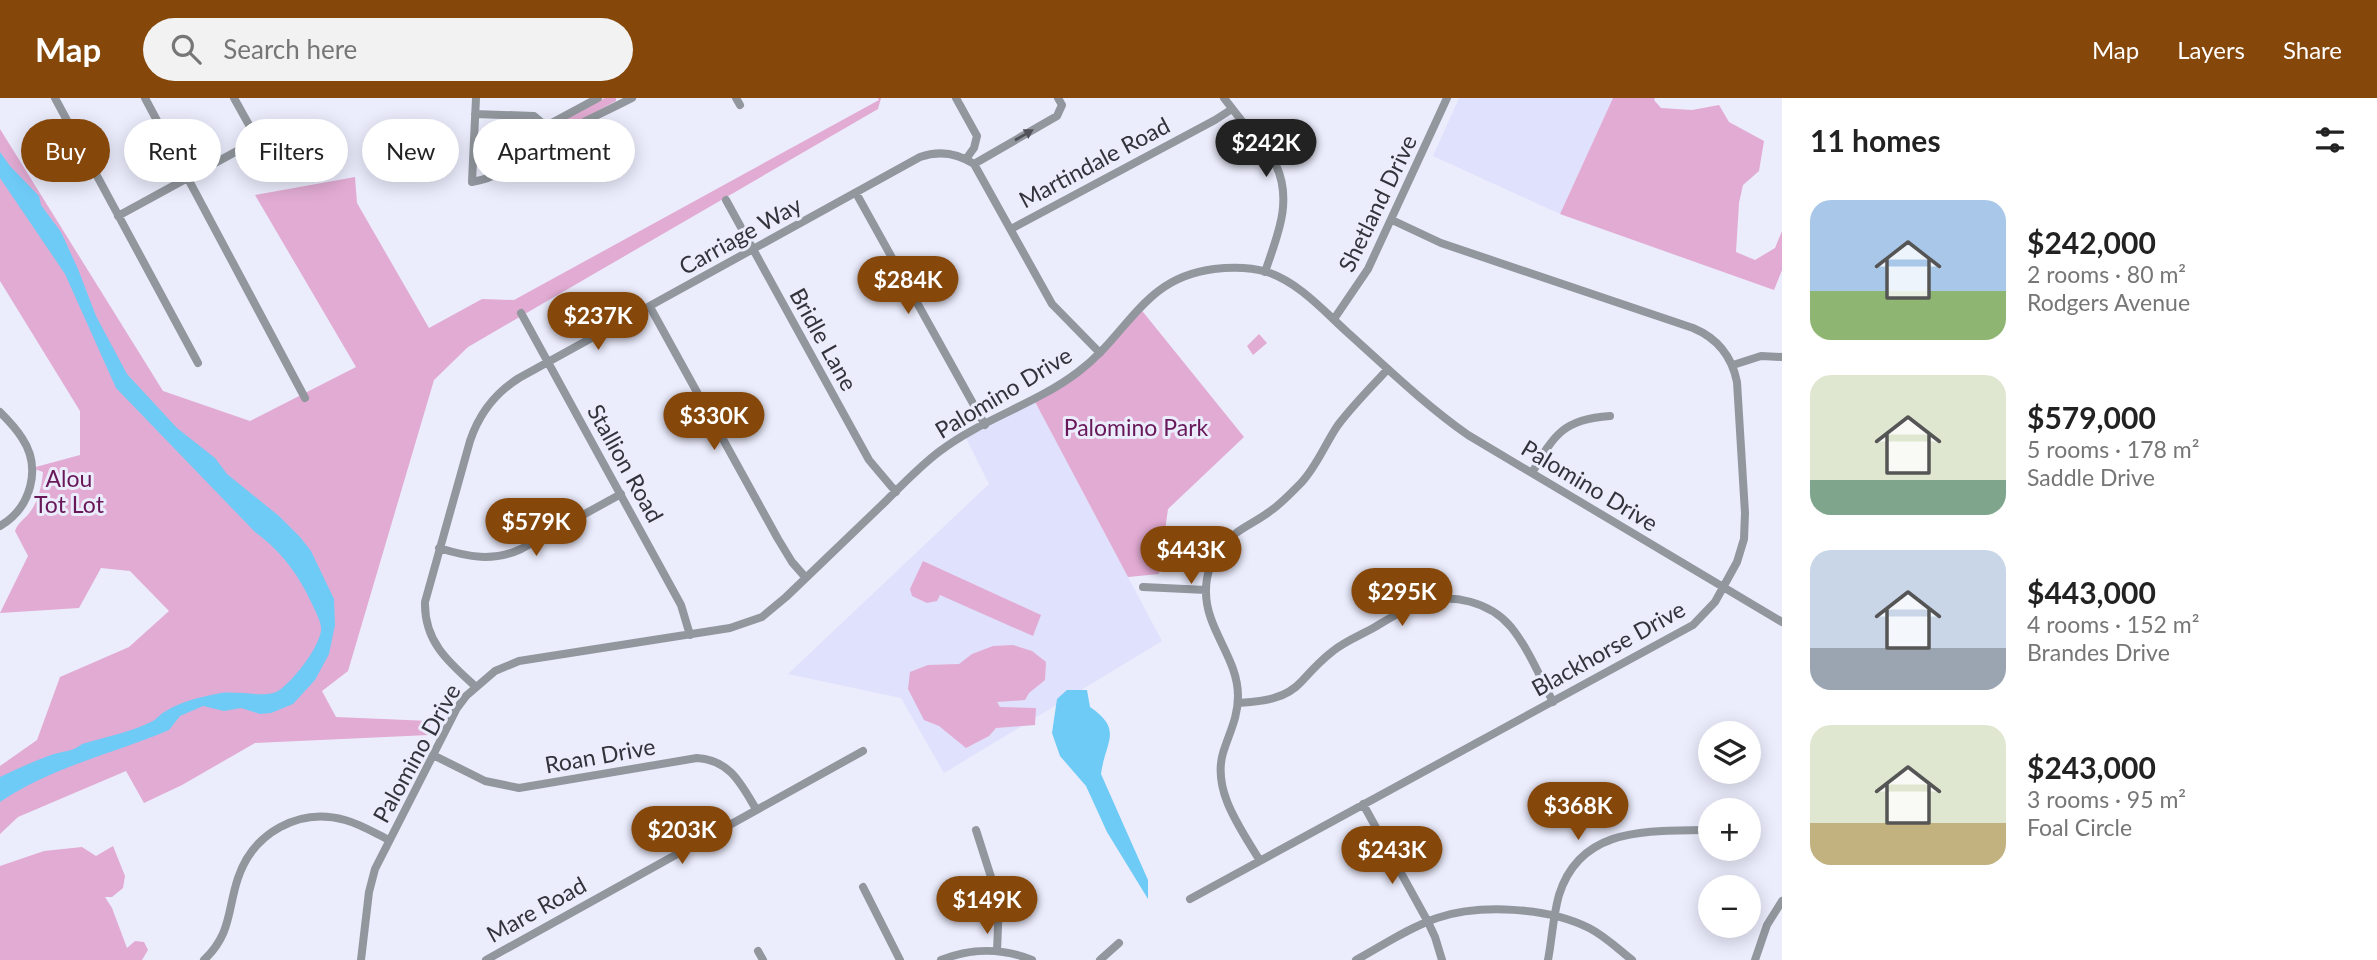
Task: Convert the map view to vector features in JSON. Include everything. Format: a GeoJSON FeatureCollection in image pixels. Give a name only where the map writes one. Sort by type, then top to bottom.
{"type":"FeatureCollection","features":[{"type":"Feature","properties":{"kind":"street"},"geometry":{"type":"LineString","coordinates":[[55,98],[198,363]]}},
{"type":"Feature","properties":{"kind":"street"},"geometry":{"type":"LineString","coordinates":[[145,98],[156,119]]}},
{"type":"Feature","properties":{"kind":"street"},"geometry":{"type":"LineString","coordinates":[[234,98],[246,119]]}},
{"type":"Feature","properties":{"kind":"street"},"geometry":{"type":"LineString","coordinates":[[475,119],[476,98]]}},
{"type":"Feature","properties":{"kind":"street"},"geometry":{"type":"LineString","coordinates":[[559,119],[598,98]]}},
{"type":"Feature","properties":{"kind":"street"},"geometry":{"type":"LineString","coordinates":[[591,119],[632,98]]}},
{"type":"Feature","properties":{"kind":"street"},"geometry":{"type":"LineString","coordinates":[[956,98],[977,136],[967,160]]}},
{"type":"Feature","properties":{"kind":"street"},"geometry":{"type":"LineString","coordinates":[[967,160],[1057,116],[1062,105],[1058,98]]}},
{"type":"Feature","properties":{"kind":"street"},"geometry":{"type":"LineString","coordinates":[[1224,98],[1276,165],[1283,189],[1281,222],[1265,272]]}},
{"type":"Feature","properties":{"kind":"street","name":"Shetland Drive"},"geometry":{"type":"LineString","coordinates":[[1334,320],[1362,281],[1447,98]]}},
{"type":"Feature","properties":{"kind":"street","name":"Martindale Road"},"geometry":{"type":"LineString","coordinates":[[1010,229],[1232,109]]}},
{"type":"Feature","properties":{"kind":"street"},"geometry":{"type":"LineString","coordinates":[[475,114],[534,116],[538,119]]}},
{"type":"Feature","properties":{"kind":"street","name":"Carriage Way"},"geometry":{"type":"LineString","coordinates":[[475,686],[442,654],[428,629],[425,602],[470,441],[478,420],[501,391],[548,362],[927,155],[945,153],[967,160]]}},
{"type":"Feature","properties":{"kind":"street"},"geometry":{"type":"LineString","coordinates":[[473,160],[472,183],[476,182]]}},
{"type":"Feature","properties":{"kind":"street"},"geometry":{"type":"LineString","coordinates":[[967,160],[1052,304],[1100,353]]}},
{"type":"Feature","properties":{"kind":"street"},"geometry":{"type":"LineString","coordinates":[[118,216],[182,182]]}},
{"type":"Feature","properties":{"kind":"street"},"geometry":{"type":"LineString","coordinates":[[190,182],[304,398]]}},
{"type":"Feature","properties":{"kind":"street"},"geometry":{"type":"LineString","coordinates":[[856,193],[985,425]]}},
{"type":"Feature","properties":{"kind":"street","name":"Bridle Lane"},"geometry":{"type":"LineString","coordinates":[[726,200],[869,460],[896,492]]}},
{"type":"Feature","properties":{"kind":"street"},"geometry":{"type":"LineString","coordinates":[[1392,220],[1441,243],[1693,328],[1720,346],[1733,365],[1761,356],[1782,357]]}},
{"type":"Feature","properties":{"kind":"street","name":"Palomino Drive"},"geometry":{"type":"LineString","coordinates":[[362,960],[370,885],[375,869],[457,709],[475,686],[495,671],[519,661],[690,635],[756,620],[771,611],[938,452],[1067,380],[1100,353],[1142,303],[1166,285],[1202,271],[1226,268],[1265,272],[1299,290],[1441,416],[1782,622]]}},
{"type":"Feature","properties":{"kind":"street"},"geometry":{"type":"LineString","coordinates":[[650,307],[778,539],[806,578]]}},
{"type":"Feature","properties":{"kind":"street","name":"Stallion Road"},"geometry":{"type":"LineString","coordinates":[[521,313],[681,604],[690,635]]}},
{"type":"Feature","properties":{"kind":"street","name":"Blackhorse Drive"},"geometry":{"type":"LineString","coordinates":[[1190,898],[1693,625],[1709,610],[1737,562],[1745,530],[1737,382],[1733,365]]}},
{"type":"Feature","properties":{"kind":"street"},"geometry":{"type":"LineString","coordinates":[[1260,861],[1226,799],[1221,780],[1221,761],[1235,722],[1238,703],[1232,663],[1212,622],[1206,590],[1210,568],[1220,549],[1235,533],[1269,512],[1300,484],[1343,418],[1388,369]]}},
{"type":"Feature","properties":{"kind":"street"},"geometry":{"type":"LineString","coordinates":[[0,412],[23,438],[30,455],[32,472],[29,490],[22,506],[0,526]]}},
{"type":"Feature","properties":{"kind":"street"},"geometry":{"type":"LineString","coordinates":[[1532,473],[1552,439],[1562,429],[1577,421],[1610,416]]}},
{"type":"Feature","properties":{"kind":"street"},"geometry":{"type":"LineString","coordinates":[[439,548],[473,557],[504,556],[621,494]]}},
{"type":"Feature","properties":{"kind":"street"},"geometry":{"type":"LineString","coordinates":[[1143,587],[1206,590]]}},
{"type":"Feature","properties":{"kind":"street"},"geometry":{"type":"LineString","coordinates":[[1238,703],[1264,701],[1281,696],[1295,688],[1321,660],[1341,645],[1410,608],[1443,598],[1479,604],[1504,620],[1517,636],[1553,702]]}},
{"type":"Feature","properties":{"kind":"street","name":"Mare Road"},"geometry":{"type":"LineString","coordinates":[[486,960],[863,751]]}},
{"type":"Feature","properties":{"kind":"street","name":"Roan Drive"},"geometry":{"type":"LineString","coordinates":[[433,755],[485,781],[519,788],[705,758],[724,765],[732,772],[756,809]]}},
{"type":"Feature","properties":{"kind":"street"},"geometry":{"type":"LineString","coordinates":[[1363,804],[1428,922],[1442,960]]}},
{"type":"Feature","properties":{"kind":"street"},"geometry":{"type":"LineString","coordinates":[[204,960],[218,945],[227,927],[237,882],[248,857],[263,838],[293,820],[324,816],[357,824],[389,840]]}},
{"type":"Feature","properties":{"kind":"street"},"geometry":{"type":"LineString","coordinates":[[976,830],[999,902],[997,951]]}},
{"type":"Feature","properties":{"kind":"street"},"geometry":{"type":"LineString","coordinates":[[1548,960],[1560,893],[1567,876],[1578,861],[1606,841],[1630,833],[1698,830]]}},
{"type":"Feature","properties":{"kind":"street"},"geometry":{"type":"LineString","coordinates":[[863,887],[900,960]]}},
{"type":"Feature","properties":{"kind":"street"},"geometry":{"type":"LineString","coordinates":[[1755,960],[1767,925],[1782,901]]}},
{"type":"Feature","properties":{"kind":"street"},"geometry":{"type":"LineString","coordinates":[[1356,960],[1428,922],[1460,912],[1489,909],[1518,910],[1574,922],[1595,931],[1632,960]]}},
{"type":"Feature","properties":{"kind":"street"},"geometry":{"type":"LineString","coordinates":[[1100,960],[1119,943]]}},
{"type":"Feature","properties":{"kind":"street"},"geometry":{"type":"LineString","coordinates":[[758,951],[763,960]]}},
{"type":"Feature","properties":{"kind":"street"},"geometry":{"type":"LineString","coordinates":[[941,960],[962,953],[997,951],[1032,960]]}},
{"type":"Feature","properties":{"kind":"shaded area"},"geometry":{"type":"Polygon","coordinates":[[[1459,98],[1613,98],[1560,214],[1433,156],[1459,98]]]}},
{"type":"Feature","properties":{"kind":"shaded area"},"geometry":{"type":"Polygon","coordinates":[[[1033,398],[1162,641],[944,773],[901,698],[788,674],[989,484],[965,436],[1033,398]]]}},
{"type":"Feature","properties":{"kind":"green space"},"geometry":{"type":"Polygon","coordinates":[[[605,98],[616,98],[616,101],[583,119],[565,119],[605,98]]]}},
{"type":"Feature","properties":{"kind":"green space","name":"Alou Tot Lot"},"geometry":{"type":"Polygon","coordinates":[[[878,98],[881,98],[878,109],[468,347],[434,380],[348,671],[322,691],[336,717],[430,721],[429,735],[255,743],[182,785],[144,803],[126,771],[18,817],[0,834],[0,766],[37,740],[60,677],[129,647],[169,611],[130,571],[101,568],[79,608],[0,613],[28,556],[15,531],[33,508],[42,482],[43,472],[32,468],[80,455],[80,411],[0,281],[0,129],[21,163],[21,182],[33,182],[163,391],[250,421],[356,367],[255,195],[327,182],[348,182],[348,178],[355,177],[357,203],[429,328],[482,299],[514,300],[879,100],[878,98]]]}},
{"type":"Feature","properties":{"kind":"green space"},"geometry":{"type":"Polygon","coordinates":[[[1613,98],[1655,98],[1661,108],[1692,110],[1719,105],[1729,122],[1764,141],[1759,171],[1743,185],[1739,203],[1736,252],[1755,260],[1775,248],[1782,231],[1782,270],[1774,290],[1560,214],[1613,98]]]}},
{"type":"Feature","properties":{"kind":"green space","name":"Palomino Park"},"geometry":{"type":"Polygon","coordinates":[[[1139,307],[1244,437],[1168,509],[1159,574],[1128,577],[1033,398],[1078,372],[1139,307]]]}},
{"type":"Feature","properties":{"kind":"green space"},"geometry":{"type":"Polygon","coordinates":[[[1259,334],[1267,343],[1253,355],[1247,346],[1259,334]]]}},
{"type":"Feature","properties":{"kind":"green space"},"geometry":{"type":"Polygon","coordinates":[[[923,561],[1041,615],[1033,636],[940,595],[937,601],[927,603],[912,596],[910,589],[923,561]]]}},
{"type":"Feature","properties":{"kind":"green space"},"geometry":{"type":"Polygon","coordinates":[[[1013,645],[1032,651],[1046,662],[1045,680],[1029,693],[1025,700],[997,702],[1000,707],[1036,708],[1035,725],[996,728],[989,736],[966,748],[939,726],[924,720],[908,689],[910,672],[928,665],[959,664],[972,654],[993,646],[1013,645]]]}},
{"type":"Feature","properties":{"kind":"green space"},"geometry":{"type":"Polygon","coordinates":[[[113,846],[125,876],[123,888],[112,897],[105,897],[127,948],[135,941],[144,942],[148,950],[142,960],[0,960],[0,866],[44,851],[82,847],[96,856],[113,846]]]}},
{"type":"Feature","properties":{"kind":"water"},"geometry":{"type":"Polygon","coordinates":[[[0,152],[21,177],[21,182],[25,182],[39,196],[41,205],[61,232],[96,316],[127,374],[177,428],[215,458],[227,474],[279,516],[300,537],[311,551],[334,599],[335,625],[329,654],[315,680],[293,704],[271,713],[260,714],[241,708],[224,711],[203,706],[180,716],[169,730],[61,770],[0,802],[0,777],[38,760],[136,728],[184,702],[197,698],[224,693],[266,694],[278,691],[304,664],[319,638],[321,628],[302,584],[282,556],[255,532],[116,388],[65,274],[0,178],[0,152]]]}},
{"type":"Feature","properties":{"kind":"water"},"geometry":{"type":"Polygon","coordinates":[[[1067,690],[1087,690],[1090,707],[1107,723],[1110,737],[1101,774],[1148,880],[1148,899],[1107,832],[1086,786],[1060,756],[1052,733],[1057,699],[1067,690]]]}}]}
